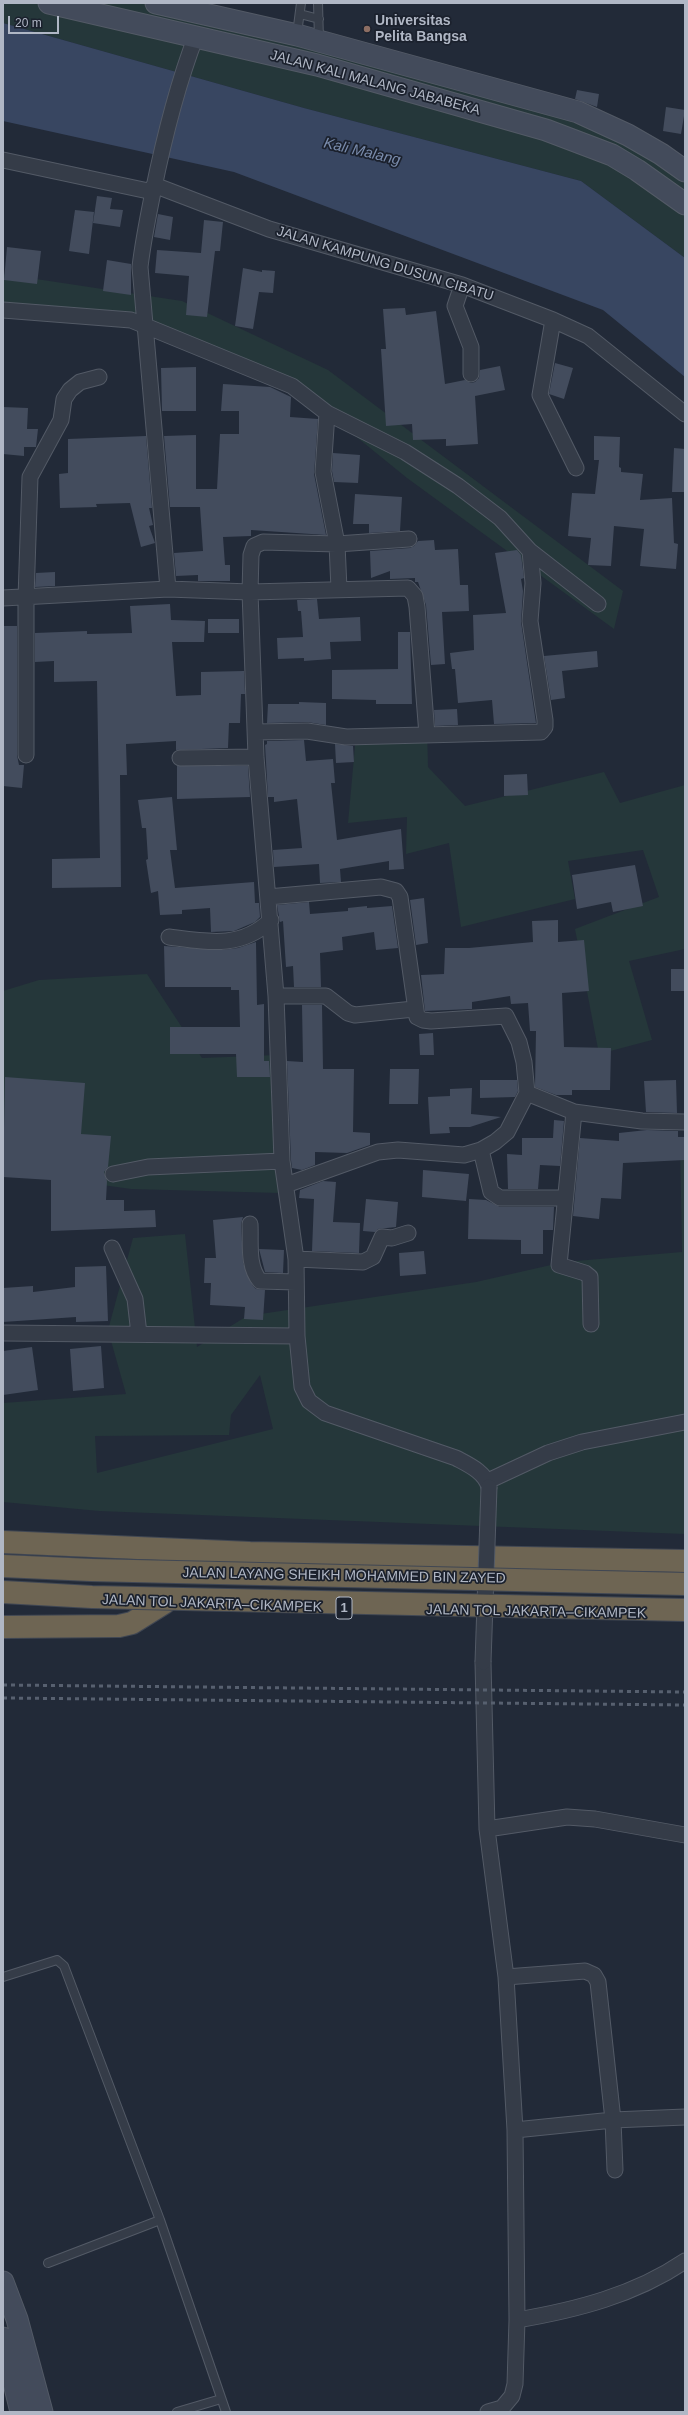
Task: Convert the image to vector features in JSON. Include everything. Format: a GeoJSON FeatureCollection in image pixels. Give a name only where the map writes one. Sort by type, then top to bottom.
{"type":"FeatureCollection","features":[{"type":"Feature","properties":{"kind":"highway"},"geometry":{"type":"LineString","coordinates":[[3,1528],[250,1553]]}},
{"type":"Feature","properties":{"kind":"highway"},"geometry":{"type":"LineString","coordinates":[[3,1542],[250,1553],[685,1561]]}},
{"type":"Feature","properties":{"kind":"highway","name":"JALAN LAYANG SHEIKH MOHAMMED BIN ZAYED"},"geometry":{"type":"LineString","coordinates":[[3,1566],[91,1570],[685,1584]]}},
{"type":"Feature","properties":{"kind":"highway","name":"JALAN LAYANG SHEIKH MOHAMMED BIN ZAYED"},"geometry":{"type":"LineString","coordinates":[[3,1592],[92,1597],[685,1610]]}},
{"type":"Feature","properties":{"kind":"highway","name":"JALAN TOL JAKARTA–CIKAMPEK"},"geometry":{"type":"LineString","coordinates":[[3,1595],[164,1604],[685,1615]]}},
{"type":"Feature","properties":{"kind":"highway"},"geometry":{"type":"LineString","coordinates":[[3,1627],[120,1626],[132,1623],[164,1604]]}},
{"type":"Feature","properties":{"kind":"main road","name":"JALAN KALI MALANG JABABEKA"},"geometry":{"type":"LineString","coordinates":[[49,3],[317,65],[474,109],[570,138],[612,155],[638,170],[685,204]]}},
{"type":"Feature","properties":{"kind":"main road","name":"JALAN KALI MALANG JABABEKA"},"geometry":{"type":"LineString","coordinates":[[156,3],[206,9],[578,112],[628,135],[661,154],[685,171]]}},
{"type":"Feature","properties":{"kind":"main road"},"geometry":{"type":"LineString","coordinates":[[474,109],[481,84]]}},
{"type":"Feature","properties":{"kind":"main road"},"geometry":{"type":"LineString","coordinates":[[3,2282],[17,2319],[42,2412]]}},
{"type":"Feature","properties":{"kind":"main road"},"geometry":{"type":"LineString","coordinates":[[3,2338],[21,2412]]}},
{"type":"Feature","properties":{"kind":"street"},"geometry":{"type":"LineString","coordinates":[[168,589],[147,328],[140,267],[144,234],[154,188],[160,149],[182,73],[196,36]]}},
{"type":"Feature","properties":{"kind":"street","name":"JALAN KAMPUNG DUSUN CIBATU"},"geometry":{"type":"LineString","coordinates":[[3,160],[154,188],[269,229],[462,285],[553,320],[588,336],[685,414]]}},
{"type":"Feature","properties":{"kind":"street"},"geometry":{"type":"LineString","coordinates":[[462,285],[454,306],[456,313],[464,326],[471,347],[471,374]]}},
{"type":"Feature","properties":{"kind":"street"},"geometry":{"type":"LineString","coordinates":[[3,310],[131,320],[147,328],[292,386],[327,414],[405,452],[458,486],[500,518],[530,551],[598,604]]}},
{"type":"Feature","properties":{"kind":"street"},"geometry":{"type":"LineString","coordinates":[[553,320],[540,395],[576,468]]}},
{"type":"Feature","properties":{"kind":"street"},"geometry":{"type":"LineString","coordinates":[[26,755],[26,598],[30,477],[61,420],[64,399],[70,390],[80,382],[99,376]]}},
{"type":"Feature","properties":{"kind":"street"},"geometry":{"type":"LineString","coordinates":[[327,414],[323,472],[337,544],[339,589]]}},
{"type":"Feature","properties":{"kind":"street"},"geometry":{"type":"LineString","coordinates":[[409,539],[337,544],[263,542],[254,546],[251,555],[250,592],[256,757],[271,920],[276,996],[282,1161],[296,1259],[297,1336],[302,1387],[309,1401],[324,1413],[456,1458],[474,1468],[488,1484],[483,1662],[487,1829],[506,1977],[515,2130],[517,2320],[515,2384],[512,2396],[502,2408],[488,2412]]}},
{"type":"Feature","properties":{"kind":"street"},"geometry":{"type":"LineString","coordinates":[[256,732],[307,731],[346,737],[535,734],[545,727],[530,621],[533,583],[530,551]]}},
{"type":"Feature","properties":{"kind":"street"},"geometry":{"type":"LineString","coordinates":[[3,598],[26,598],[168,589],[250,592],[408,588],[414,596],[417,606],[427,735]]}},
{"type":"Feature","properties":{"kind":"street"},"geometry":{"type":"LineString","coordinates":[[180,758],[256,757]]}},
{"type":"Feature","properties":{"kind":"street"},"geometry":{"type":"LineString","coordinates":[[268,897],[381,887],[396,891],[400,896],[414,1009],[417,1017],[423,1020],[506,1016],[519,1042],[524,1062],[527,1094],[507,1132],[481,1150],[464,1155],[398,1150],[378,1152],[286,1184]]}},
{"type":"Feature","properties":{"kind":"street"},"geometry":{"type":"LineString","coordinates":[[169,937],[199,941],[233,942],[262,929],[271,920]]}},
{"type":"Feature","properties":{"kind":"street"},"geometry":{"type":"LineString","coordinates":[[276,996],[326,996],[348,1013],[355,1015],[414,1009]]}},
{"type":"Feature","properties":{"kind":"street"},"geometry":{"type":"LineString","coordinates":[[527,1094],[574,1112],[642,1121],[685,1122]]}},
{"type":"Feature","properties":{"kind":"street"},"geometry":{"type":"LineString","coordinates":[[574,1112],[564,1198],[559,1265],[585,1273],[590,1277],[591,1324]]}},
{"type":"Feature","properties":{"kind":"street"},"geometry":{"type":"LineString","coordinates":[[481,1150],[491,1192],[494,1196],[500,1198],[564,1198]]}},
{"type":"Feature","properties":{"kind":"street"},"geometry":{"type":"LineString","coordinates":[[113,1174],[148,1167],[282,1161]]}},
{"type":"Feature","properties":{"kind":"street"},"geometry":{"type":"LineString","coordinates":[[250,1224],[252,1269],[256,1276],[260,1281],[296,1282]]}},
{"type":"Feature","properties":{"kind":"street"},"geometry":{"type":"LineString","coordinates":[[296,1259],[363,1262],[374,1257],[382,1237],[392,1238],[408,1233]]}},
{"type":"Feature","properties":{"kind":"street"},"geometry":{"type":"LineString","coordinates":[[112,1248],[135,1299],[139,1334]]}},
{"type":"Feature","properties":{"kind":"street"},"geometry":{"type":"LineString","coordinates":[[3,1333],[297,1336]]}},
{"type":"Feature","properties":{"kind":"street"},"geometry":{"type":"LineString","coordinates":[[488,1484],[548,1453],[582,1442],[685,1422]]}},
{"type":"Feature","properties":{"kind":"street"},"geometry":{"type":"LineString","coordinates":[[487,1829],[567,1817],[595,1819],[685,1835]]}},
{"type":"Feature","properties":{"kind":"street"},"geometry":{"type":"LineString","coordinates":[[506,1977],[585,1971],[594,1975],[598,1982],[613,2120],[615,2170]]}},
{"type":"Feature","properties":{"kind":"street"},"geometry":{"type":"LineString","coordinates":[[515,2130],[613,2120],[685,2117]]}},
{"type":"Feature","properties":{"kind":"street"},"geometry":{"type":"LineString","coordinates":[[517,2320],[568,2311],[618,2295],[662,2276],[685,2261]]}},
{"type":"Feature","properties":{"kind":"lane"},"geometry":{"type":"LineString","coordinates":[[297,35],[301,3]]}},
{"type":"Feature","properties":{"kind":"lane"},"geometry":{"type":"LineString","coordinates":[[318,3],[319,41]]}},
{"type":"Feature","properties":{"kind":"lane"},"geometry":{"type":"LineString","coordinates":[[300,14],[319,19]]}},
{"type":"Feature","properties":{"kind":"lane"},"geometry":{"type":"LineString","coordinates":[[3,1977],[57,1960],[64,1966],[160,2220],[226,2412]]}},
{"type":"Feature","properties":{"kind":"lane"},"geometry":{"type":"LineString","coordinates":[[48,2263],[160,2220]]}},
{"type":"Feature","properties":{"kind":"lane"},"geometry":{"type":"LineString","coordinates":[[178,2412],[221,2399]]}},
{"type":"Feature","properties":{"kind":"shaded area"},"geometry":{"type":"Polygon","coordinates":[[[3,3],[157,3],[526,96],[685,171],[685,258],[581,181],[304,108],[3,23],[3,3]]]}},
{"type":"Feature","properties":{"kind":"shaded area"},"geometry":{"type":"Polygon","coordinates":[[[3,274],[182,301],[328,370],[623,591],[614,629],[407,478],[290,383],[139,329],[3,316],[3,274]]]}},
{"type":"Feature","properties":{"kind":"shaded area"},"geometry":{"type":"Polygon","coordinates":[[[427,727],[428,767],[465,806],[604,772],[620,803],[685,785],[685,949],[629,961],[652,1040],[599,1054],[575,929],[659,897],[643,850],[568,861],[575,899],[461,927],[449,843],[406,854],[407,817],[348,823],[356,735],[427,727]]]}},
{"type":"Feature","properties":{"kind":"shaded area"},"geometry":{"type":"Polygon","coordinates":[[[147,974],[202,1058],[277,1055],[280,1193],[131,1189],[3,1171],[3,991],[39,980],[147,974]]]}},
{"type":"Feature","properties":{"kind":"shaded area"},"geometry":{"type":"Polygon","coordinates":[[[685,1141],[685,1534],[99,1511],[3,1502],[3,1403],[126,1394],[108,1330],[133,1238],[185,1234],[197,1347],[247,1316],[476,1282],[564,1262],[682,1252],[680,1142],[685,1141]],[[260,1375],[231,1415],[229,1435],[95,1436],[97,1473],[273,1429],[260,1375]]]}},
{"type":"Feature","properties":{"kind":"water","name":"Kali Malang"},"geometry":{"type":"Polygon","coordinates":[[[3,23],[304,108],[581,181],[685,258],[685,377],[603,310],[234,172],[3,121],[3,23]]]}},
{"type":"Feature","properties":{"kind":"building"},"geometry":{"type":"Polygon","coordinates":[[[577,90],[599,94],[597,107],[575,99],[577,90]]]}},
{"type":"Feature","properties":{"kind":"building"},"geometry":{"type":"Polygon","coordinates":[[[666,107],[685,110],[681,134],[663,131],[666,107]]]}},
{"type":"Feature","properties":{"kind":"building"},"geometry":{"type":"Polygon","coordinates":[[[97,196],[112,198],[110,209],[123,210],[120,227],[93,223],[97,196]]]}},
{"type":"Feature","properties":{"kind":"building"},"geometry":{"type":"Polygon","coordinates":[[[75,210],[94,212],[89,254],[69,251],[75,210]]]}},
{"type":"Feature","properties":{"kind":"building"},"geometry":{"type":"Polygon","coordinates":[[[158,214],[173,217],[170,240],[154,237],[158,214]]]}},
{"type":"Feature","properties":{"kind":"building"},"geometry":{"type":"Polygon","coordinates":[[[204,220],[223,222],[220,251],[215,251],[207,317],[186,315],[189,276],[155,273],[157,250],[201,253],[204,220]]]}},
{"type":"Feature","properties":{"kind":"building"},"geometry":{"type":"Polygon","coordinates":[[[7,247],[41,251],[37,284],[4,280],[7,247]]]}},
{"type":"Feature","properties":{"kind":"building"},"geometry":{"type":"Polygon","coordinates":[[[107,260],[131,264],[131,295],[103,291],[107,260]]]}},
{"type":"Feature","properties":{"kind":"building"},"geometry":{"type":"Polygon","coordinates":[[[243,268],[262,272],[262,270],[275,271],[273,293],[259,292],[253,329],[235,326],[243,268]]]}},
{"type":"Feature","properties":{"kind":"building"},"geometry":{"type":"Polygon","coordinates":[[[405,308],[406,315],[436,311],[445,384],[465,380],[471,383],[475,382],[479,378],[480,370],[500,366],[505,390],[475,396],[478,444],[446,446],[446,439],[413,440],[412,424],[386,426],[381,349],[386,349],[383,309],[405,308]]]}},
{"type":"Feature","properties":{"kind":"building"},"geometry":{"type":"Polygon","coordinates":[[[555,363],[573,368],[564,399],[549,394],[555,363]]]}},
{"type":"Feature","properties":{"kind":"building"},"geometry":{"type":"Polygon","coordinates":[[[196,367],[196,411],[162,411],[161,368],[196,367]]]}},
{"type":"Feature","properties":{"kind":"building"},"geometry":{"type":"Polygon","coordinates":[[[223,384],[270,387],[291,397],[290,417],[318,419],[314,474],[326,535],[251,530],[251,536],[223,537],[225,565],[230,565],[230,581],[198,581],[198,575],[176,576],[174,553],[203,551],[200,507],[170,507],[164,436],[196,435],[196,489],[217,489],[220,434],[239,434],[239,411],[221,411],[223,384]]]}},
{"type":"Feature","properties":{"kind":"building"},"geometry":{"type":"Polygon","coordinates":[[[3,407],[28,408],[27,429],[38,429],[36,447],[24,447],[24,456],[3,454],[3,407]]]}},
{"type":"Feature","properties":{"kind":"building"},"geometry":{"type":"Polygon","coordinates":[[[146,436],[152,508],[149,508],[153,525],[149,526],[155,543],[141,547],[130,503],[96,504],[97,507],[60,508],[59,474],[68,473],[68,439],[146,436]]]}},
{"type":"Feature","properties":{"kind":"building"},"geometry":{"type":"Polygon","coordinates":[[[594,436],[620,437],[619,467],[621,468],[621,472],[643,474],[640,500],[672,498],[674,543],[678,544],[676,569],[640,566],[644,529],[614,526],[611,566],[588,565],[591,538],[568,536],[572,493],[595,494],[599,460],[594,460],[594,436]]]}},
{"type":"Feature","properties":{"kind":"building"},"geometry":{"type":"Polygon","coordinates":[[[674,448],[685,449],[685,492],[672,492],[674,448]]]}},
{"type":"Feature","properties":{"kind":"building"},"geometry":{"type":"Polygon","coordinates":[[[333,453],[360,455],[358,483],[334,482],[332,471],[333,453]]]}},
{"type":"Feature","properties":{"kind":"building"},"geometry":{"type":"Polygon","coordinates":[[[355,494],[402,497],[400,531],[369,533],[369,524],[353,524],[355,494]]]}},
{"type":"Feature","properties":{"kind":"building"},"geometry":{"type":"Polygon","coordinates":[[[434,540],[435,550],[458,549],[460,585],[468,585],[469,611],[442,612],[445,664],[431,665],[426,605],[418,582],[415,582],[415,578],[390,579],[390,571],[371,578],[370,551],[410,548],[418,541],[434,540]]]}},
{"type":"Feature","properties":{"kind":"building"},"geometry":{"type":"Polygon","coordinates":[[[517,550],[521,555],[524,578],[521,579],[523,591],[521,622],[536,723],[494,724],[492,700],[458,703],[455,669],[452,669],[450,653],[474,650],[473,615],[506,613],[495,553],[517,550]]]}},
{"type":"Feature","properties":{"kind":"building"},"geometry":{"type":"Polygon","coordinates":[[[55,572],[55,586],[35,587],[36,573],[55,572]]]}},
{"type":"Feature","properties":{"kind":"building"},"geometry":{"type":"Polygon","coordinates":[[[317,599],[319,619],[360,617],[361,641],[330,642],[331,659],[304,661],[304,658],[278,659],[277,638],[303,637],[301,611],[298,611],[297,600],[317,599]]]}},
{"type":"Feature","properties":{"kind":"building"},"geometry":{"type":"Polygon","coordinates":[[[170,604],[171,620],[205,621],[204,642],[172,642],[176,696],[201,695],[201,672],[244,671],[245,694],[241,694],[240,723],[229,723],[228,748],[176,750],[176,741],[126,744],[127,775],[120,775],[121,887],[52,888],[52,859],[100,858],[97,681],[54,682],[54,661],[35,662],[35,633],[87,631],[87,634],[132,633],[130,606],[170,604]]]}},
{"type":"Feature","properties":{"kind":"building"},"geometry":{"type":"Polygon","coordinates":[[[208,619],[239,619],[239,633],[208,633],[208,619]]]}},
{"type":"Feature","properties":{"kind":"building"},"geometry":{"type":"Polygon","coordinates":[[[3,626],[17,626],[17,755],[19,765],[24,765],[22,788],[3,786],[3,626]]]}},
{"type":"Feature","properties":{"kind":"building"},"geometry":{"type":"Polygon","coordinates":[[[398,632],[410,632],[412,704],[376,704],[376,700],[332,699],[332,670],[398,669],[398,632]]]}},
{"type":"Feature","properties":{"kind":"building"},"geometry":{"type":"Polygon","coordinates":[[[597,651],[598,667],[562,671],[565,698],[551,700],[544,656],[597,651]]]}},
{"type":"Feature","properties":{"kind":"building"},"geometry":{"type":"Polygon","coordinates":[[[299,702],[326,703],[326,725],[307,722],[267,723],[268,704],[299,704],[299,702]]]}},
{"type":"Feature","properties":{"kind":"building"},"geometry":{"type":"Polygon","coordinates":[[[457,709],[458,725],[435,726],[434,710],[457,709]]]}},
{"type":"Feature","properties":{"kind":"building"},"geometry":{"type":"Polygon","coordinates":[[[304,740],[306,761],[333,759],[335,783],[331,783],[337,840],[401,829],[404,869],[389,870],[389,861],[340,869],[341,882],[320,883],[319,864],[274,867],[273,850],[302,848],[297,799],[274,802],[274,797],[268,797],[265,745],[267,744],[267,741],[304,740]]]}},
{"type":"Feature","properties":{"kind":"building"},"geometry":{"type":"Polygon","coordinates":[[[335,744],[353,746],[354,762],[336,763],[335,744]]]}},
{"type":"Feature","properties":{"kind":"building"},"geometry":{"type":"Polygon","coordinates":[[[177,766],[248,766],[250,797],[177,799],[177,766]]]}},
{"type":"Feature","properties":{"kind":"building"},"geometry":{"type":"Polygon","coordinates":[[[527,774],[528,795],[504,796],[504,775],[527,774]]]}},
{"type":"Feature","properties":{"kind":"building"},"geometry":{"type":"Polygon","coordinates":[[[172,797],[177,850],[170,850],[175,888],[254,882],[255,903],[259,903],[260,917],[255,922],[234,931],[211,932],[210,908],[182,910],[182,914],[160,915],[158,891],[151,893],[146,860],[148,859],[146,828],[142,828],[138,800],[172,797]]]}},
{"type":"Feature","properties":{"kind":"building"},"geometry":{"type":"Polygon","coordinates":[[[635,865],[643,906],[613,912],[611,902],[577,909],[572,875],[635,865]]]}},
{"type":"Feature","properties":{"kind":"building"},"geometry":{"type":"Polygon","coordinates":[[[424,898],[428,943],[416,945],[410,900],[424,898]]]}},
{"type":"Feature","properties":{"kind":"building"},"geometry":{"type":"Polygon","coordinates":[[[309,902],[310,914],[348,911],[348,908],[367,906],[367,908],[392,906],[398,948],[376,950],[374,932],[342,937],[343,950],[320,953],[321,987],[294,987],[293,966],[286,967],[283,921],[280,922],[277,905],[309,902]]]}},
{"type":"Feature","properties":{"kind":"building"},"geometry":{"type":"Polygon","coordinates":[[[558,920],[558,942],[584,940],[589,991],[562,993],[564,1047],[611,1048],[610,1090],[572,1090],[572,1095],[556,1095],[535,1087],[536,1031],[530,1031],[528,1003],[511,1004],[510,996],[472,1002],[472,1009],[425,1011],[421,975],[444,974],[445,948],[469,948],[533,942],[532,921],[558,920]]]}},
{"type":"Feature","properties":{"kind":"building"},"geometry":{"type":"Polygon","coordinates":[[[256,942],[257,1005],[264,1004],[264,1061],[269,1061],[270,1077],[237,1077],[236,1054],[170,1054],[170,1027],[240,1027],[239,990],[231,990],[231,987],[165,987],[164,946],[223,950],[238,948],[256,942]]]}},
{"type":"Feature","properties":{"kind":"building"},"geometry":{"type":"Polygon","coordinates":[[[671,969],[685,969],[685,991],[671,991],[671,969]]]}},
{"type":"Feature","properties":{"kind":"building"},"geometry":{"type":"Polygon","coordinates":[[[302,1005],[322,1005],[323,1069],[354,1069],[353,1132],[370,1133],[370,1145],[347,1153],[315,1152],[315,1165],[302,1170],[292,1168],[287,1061],[303,1062],[302,1005]]]}},
{"type":"Feature","properties":{"kind":"building"},"geometry":{"type":"Polygon","coordinates":[[[433,1033],[434,1055],[420,1055],[419,1034],[433,1033]]]}},
{"type":"Feature","properties":{"kind":"building"},"geometry":{"type":"Polygon","coordinates":[[[390,1069],[419,1069],[418,1104],[389,1104],[390,1069]]]}},
{"type":"Feature","properties":{"kind":"building"},"geometry":{"type":"Polygon","coordinates":[[[5,1077],[85,1083],[81,1134],[111,1136],[108,1167],[104,1172],[107,1181],[106,1200],[124,1200],[124,1211],[155,1210],[156,1227],[51,1231],[51,1180],[3,1177],[5,1077]]]}},
{"type":"Feature","properties":{"kind":"building"},"geometry":{"type":"Polygon","coordinates":[[[480,1080],[517,1080],[518,1091],[515,1097],[480,1098],[480,1080]]]}},
{"type":"Feature","properties":{"kind":"building"},"geometry":{"type":"Polygon","coordinates":[[[676,1080],[677,1113],[646,1112],[644,1081],[676,1080]]]}},
{"type":"Feature","properties":{"kind":"building"},"geometry":{"type":"Polygon","coordinates":[[[472,1088],[471,1114],[501,1117],[470,1127],[449,1127],[450,1133],[430,1134],[428,1097],[450,1096],[450,1089],[472,1088]]]}},
{"type":"Feature","properties":{"kind":"building"},"geometry":{"type":"Polygon","coordinates":[[[554,1120],[564,1121],[560,1166],[540,1165],[538,1189],[508,1189],[507,1154],[522,1155],[522,1138],[553,1138],[554,1120]]]}},
{"type":"Feature","properties":{"kind":"building"},"geometry":{"type":"Polygon","coordinates":[[[647,1130],[678,1131],[678,1137],[685,1137],[685,1160],[623,1163],[621,1199],[601,1198],[599,1219],[573,1216],[580,1138],[619,1141],[619,1133],[647,1130]]]}},
{"type":"Feature","properties":{"kind":"building"},"geometry":{"type":"Polygon","coordinates":[[[423,1170],[469,1174],[466,1201],[422,1197],[423,1170]]]}},
{"type":"Feature","properties":{"kind":"building"},"geometry":{"type":"Polygon","coordinates":[[[323,1181],[336,1182],[333,1222],[360,1223],[359,1253],[312,1251],[314,1199],[299,1198],[300,1190],[323,1181]]]}},
{"type":"Feature","properties":{"kind":"building"},"geometry":{"type":"Polygon","coordinates":[[[366,1199],[398,1202],[396,1227],[378,1229],[375,1232],[363,1231],[366,1199]]]}},
{"type":"Feature","properties":{"kind":"building"},"geometry":{"type":"Polygon","coordinates":[[[469,1199],[486,1200],[500,1207],[554,1207],[553,1230],[543,1230],[543,1254],[521,1254],[521,1240],[468,1239],[469,1199]]]}},
{"type":"Feature","properties":{"kind":"building"},"geometry":{"type":"Polygon","coordinates":[[[243,1217],[241,1224],[243,1263],[253,1286],[256,1289],[265,1290],[263,1320],[244,1319],[245,1307],[210,1305],[211,1283],[204,1283],[205,1258],[216,1258],[213,1220],[243,1217]]]}},
{"type":"Feature","properties":{"kind":"building"},"geometry":{"type":"Polygon","coordinates":[[[259,1249],[284,1250],[283,1273],[265,1272],[259,1249]]]}},
{"type":"Feature","properties":{"kind":"building"},"geometry":{"type":"Polygon","coordinates":[[[424,1251],[426,1274],[400,1276],[399,1253],[424,1251]]]}},
{"type":"Feature","properties":{"kind":"building"},"geometry":{"type":"Polygon","coordinates":[[[106,1266],[108,1321],[76,1322],[76,1317],[3,1322],[3,1288],[33,1286],[33,1292],[75,1287],[75,1267],[106,1266]]]}},
{"type":"Feature","properties":{"kind":"building"},"geometry":{"type":"Polygon","coordinates":[[[101,1346],[104,1388],[73,1391],[70,1349],[101,1346]]]}},
{"type":"Feature","properties":{"kind":"building"},"geometry":{"type":"Polygon","coordinates":[[[32,1347],[38,1390],[3,1395],[3,1351],[32,1347]]]}},
{"type":"Feature","properties":{"kind":"railway"},"geometry":{"type":"LineString","coordinates":[[3,1685],[685,1692]]}},
{"type":"Feature","properties":{"kind":"railway"},"geometry":{"type":"LineString","coordinates":[[3,1698],[685,1705]]}},
{"type":"Feature","properties":{"kind":"place","name":"Universitas Pelita Bangsa"},"geometry":{"type":"Point","coordinates":[367,29]}}]}
